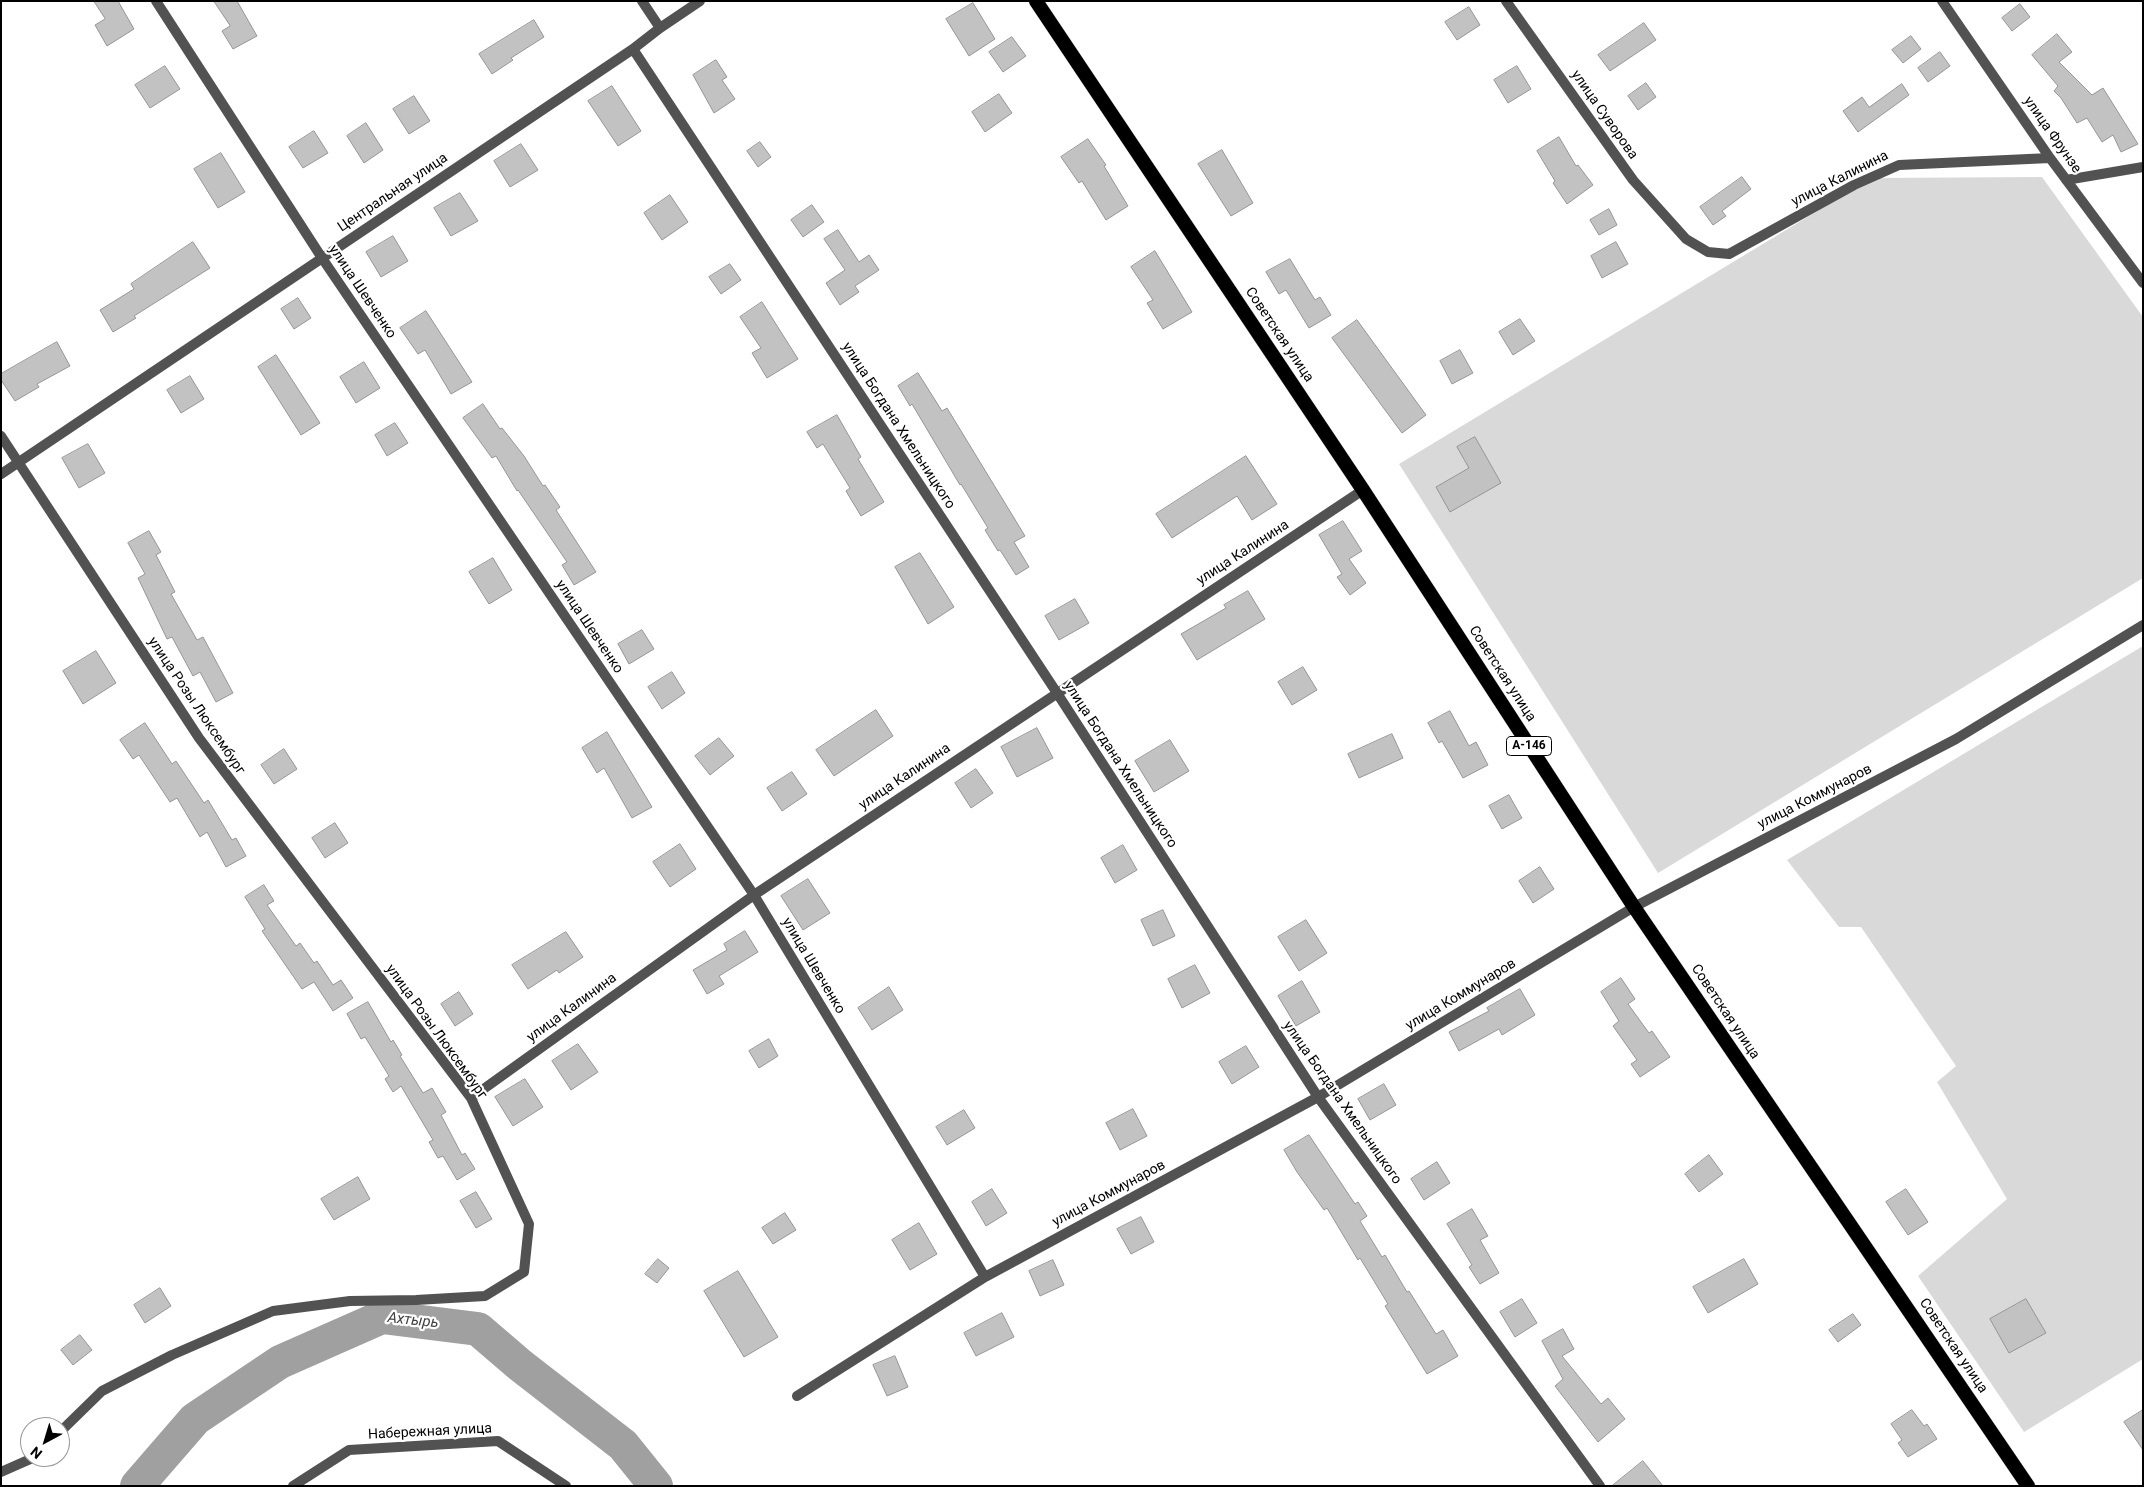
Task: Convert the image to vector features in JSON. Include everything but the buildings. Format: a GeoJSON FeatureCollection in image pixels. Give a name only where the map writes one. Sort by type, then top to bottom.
{"type":"FeatureCollection","features":[{"type":"Feature","properties":{"kind":"highway","name":"Советская улица"},"geometry":{"type":"LineString","coordinates":[[1036,1],[1363,490],[1634,907],[2028,1486]]}},
{"type":"Feature","properties":{"kind":"street","name":"улица Шевченко"},"geometry":{"type":"LineString","coordinates":[[156,1],[322,258],[754,895],[985,1278]]}},
{"type":"Feature","properties":{"kind":"street"},"geometry":{"type":"LineString","coordinates":[[642,1],[660,28]]}},
{"type":"Feature","properties":{"kind":"street","name":"Центральная улица"},"geometry":{"type":"LineString","coordinates":[[1,474],[700,1]]}},
{"type":"Feature","properties":{"kind":"street","name":"улица Суворова"},"geometry":{"type":"LineString","coordinates":[[1506,1],[1633,180],[1686,239]]}},
{"type":"Feature","properties":{"kind":"street","name":"улица Фрунзе"},"geometry":{"type":"LineString","coordinates":[[1942,1],[2050,158],[2143,283]]}},
{"type":"Feature","properties":{"kind":"street","name":"улица Богдана Хмельницкого"},"geometry":{"type":"LineString","coordinates":[[633,48],[1057,693],[1318,1097],[1600,1486]]}},
{"type":"Feature","properties":{"kind":"street","name":"улица Калинина"},"geometry":{"type":"LineString","coordinates":[[1686,239],[1708,252],[1729,254],[1854,186],[1899,164],[2050,158]]}},
{"type":"Feature","properties":{"kind":"street"},"geometry":{"type":"LineString","coordinates":[[2066,180],[2143,167]]}},
{"type":"Feature","properties":{"kind":"street","name":"улица Розы Люксембург"},"geometry":{"type":"LineString","coordinates":[[1,436],[199,738],[471,1098],[529,1224],[524,1272],[485,1296],[350,1301],[272,1311],[172,1355],[102,1391],[70,1422]]}},
{"type":"Feature","properties":{"kind":"street","name":"улица Калинина"},"geometry":{"type":"LineString","coordinates":[[471,1098],[754,895],[1363,490]]}},
{"type":"Feature","properties":{"kind":"street","name":"улица Коммунаров"},"geometry":{"type":"LineString","coordinates":[[797,1396],[985,1278],[1318,1097],[1634,907],[1956,739],[2143,625]]}},
{"type":"Feature","properties":{"kind":"street","name":"Набережная улица"},"geometry":{"type":"LineString","coordinates":[[293,1486],[348,1450],[498,1441],[566,1486]]}},
{"type":"Feature","properties":{"kind":"street"},"geometry":{"type":"LineString","coordinates":[[1,1472],[20,1464]]}},
{"type":"Feature","properties":{"kind":"shaded area"},"geometry":{"type":"Polygon","coordinates":[[[2042,177],[2143,317],[2143,578],[1658,873],[1399,464],[1872,178],[2042,177]]]}},
{"type":"Feature","properties":{"kind":"shaded area"},"geometry":{"type":"Polygon","coordinates":[[[2143,646],[2143,1359],[2024,1432],[1918,1276],[2007,1199],[1937,1082],[1956,1066],[1861,927],[1839,927],[1787,860],[2143,646]]]}},
{"type":"Feature","properties":{"kind":"waterway","name":"Ахтырь"},"geometry":{"type":"LineString","coordinates":[[137,1486],[195,1419],[280,1362],[382,1317],[478,1329],[520,1365],[623,1445],[656,1486]]}}]}
